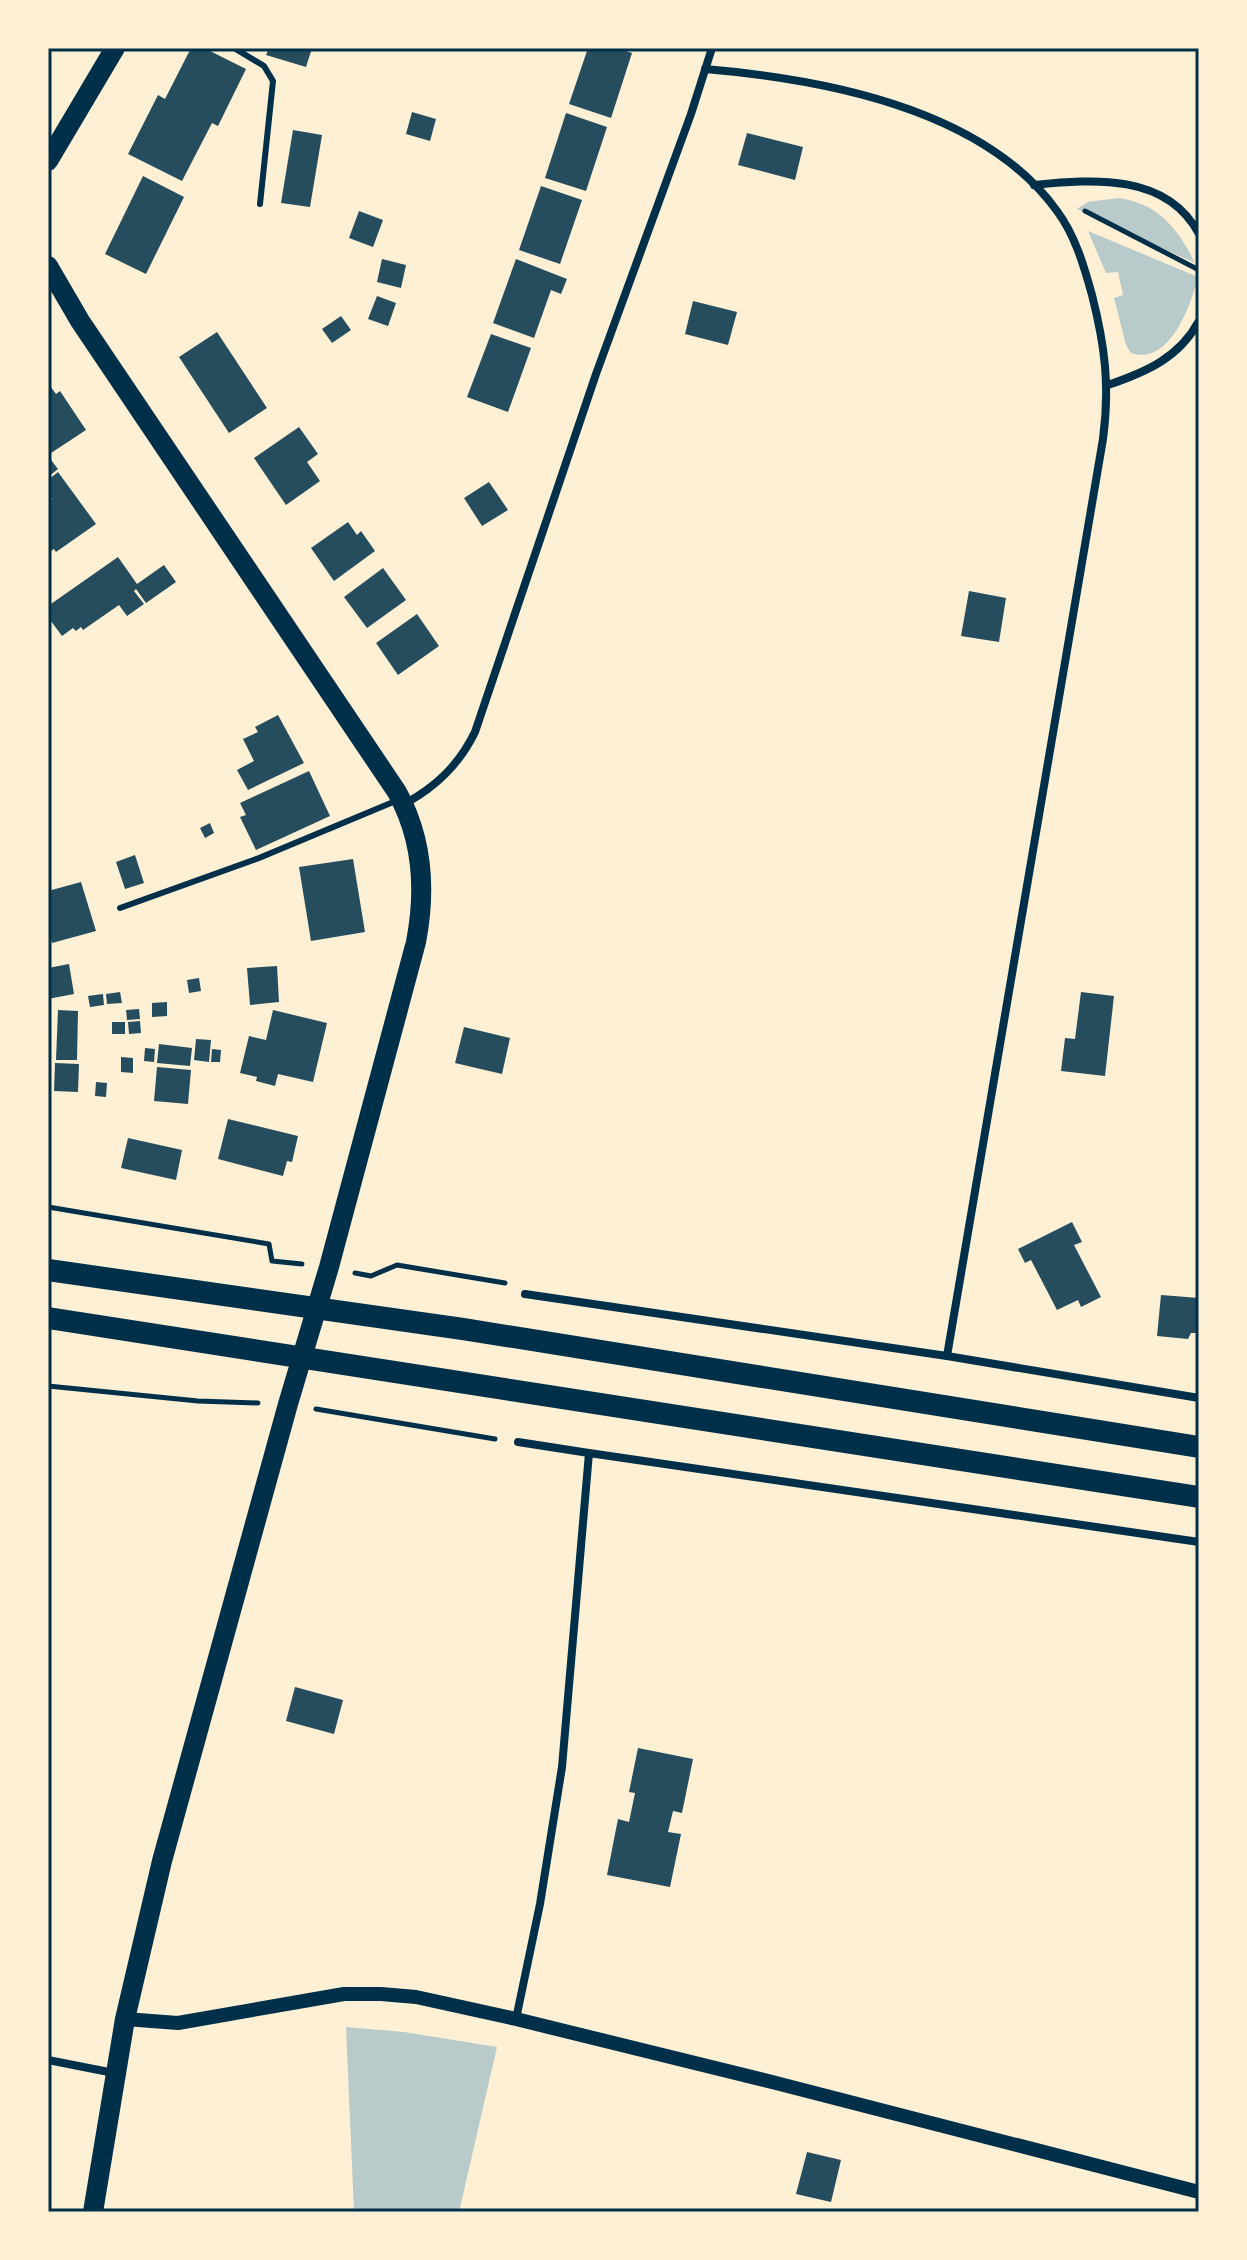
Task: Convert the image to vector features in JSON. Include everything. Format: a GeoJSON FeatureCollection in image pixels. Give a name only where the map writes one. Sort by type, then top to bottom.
{"type":"FeatureCollection","features":[{"type":"Feature","properties":{"kind":"highway"},"geometry":{"type":"LineString","coordinates":[[48,1270],[463,1329],[1199,1447]]}},
{"type":"Feature","properties":{"kind":"highway"},"geometry":{"type":"LineString","coordinates":[[48,1318],[1199,1497]]}},
{"type":"Feature","properties":{"kind":"main road"},"geometry":{"type":"LineString","coordinates":[[48,161],[115,48]]}},
{"type":"Feature","properties":{"kind":"main road"},"geometry":{"type":"LineString","coordinates":[[48,266],[80,321],[380,764],[413,827],[421,862],[420,922],[329,1267],[162,1861],[125,2019],[93,2212]]}},
{"type":"Feature","properties":{"kind":"street"},"geometry":{"type":"LineString","coordinates":[[402,802],[422,794],[452,769],[475,732],[596,374],[712,48]]}},
{"type":"Feature","properties":{"kind":"street"},"geometry":{"type":"LineString","coordinates":[[705,69],[817,83],[924,116],[981,141],[1034,185],[1057,211],[1081,258],[1106,357],[1108,385],[1103,439],[947,1356]]}},
{"type":"Feature","properties":{"kind":"street"},"geometry":{"type":"LineString","coordinates":[[1034,185],[1111,182],[1141,186],[1174,202],[1190,218],[1199,234]]}},
{"type":"Feature","properties":{"kind":"street"},"geometry":{"type":"LineString","coordinates":[[1108,385],[1158,365],[1184,344],[1199,321]]}},
{"type":"Feature","properties":{"kind":"street"},"geometry":{"type":"LineString","coordinates":[[525,1294],[947,1356],[1199,1398]]}},
{"type":"Feature","properties":{"kind":"street"},"geometry":{"type":"LineString","coordinates":[[518,1442],[1199,1542]]}},
{"type":"Feature","properties":{"kind":"street"},"geometry":{"type":"LineString","coordinates":[[516,2019],[540,1904],[562,1767],[589,1453]]}},
{"type":"Feature","properties":{"kind":"street"},"geometry":{"type":"LineString","coordinates":[[125,2019],[178,2023],[344,1994],[416,1997],[776,2083],[1199,2192]]}},
{"type":"Feature","properties":{"kind":"street"},"geometry":{"type":"LineString","coordinates":[[48,2060],[116,2073]]}},
{"type":"Feature","properties":{"kind":"lane"},"geometry":{"type":"LineString","coordinates":[[234,48],[264,66],[273,81],[260,204]]}},
{"type":"Feature","properties":{"kind":"lane"},"geometry":{"type":"LineString","coordinates":[[120,908],[402,802]]}},
{"type":"Feature","properties":{"kind":"path"},"geometry":{"type":"LineString","coordinates":[[1034,185],[1199,270]]}},
{"type":"Feature","properties":{"kind":"path"},"geometry":{"type":"LineString","coordinates":[[48,1207],[269,1244],[272,1261],[329,1267],[371,1276],[397,1265],[503,1282],[525,1294]]}},
{"type":"Feature","properties":{"kind":"shaded area"},"geometry":{"type":"Polygon","coordinates":[[[1118,198],[1145,205],[1165,220],[1195,263],[1077,209],[1088,202],[1118,198]]]}},
{"type":"Feature","properties":{"kind":"shaded area"},"geometry":{"type":"Polygon","coordinates":[[[1088,231],[1198,277],[1184,317],[1157,351],[1145,355],[1131,353],[1126,345],[1114,298],[1123,295],[1118,272],[1106,273],[1088,231]]]}},
{"type":"Feature","properties":{"kind":"shaded area"},"geometry":{"type":"Polygon","coordinates":[[[346,2027],[404,2032],[497,2047],[459,2212],[354,2212],[346,2027]]]}},
{"type":"Feature","properties":{"kind":"building"},"geometry":{"type":"Polygon","coordinates":[[[191,48],[204,48],[246,69],[218,126],[212,123],[182,181],[128,154],[158,95],[165,99],[191,48]]]}},
{"type":"Feature","properties":{"kind":"building"},"geometry":{"type":"Polygon","coordinates":[[[269,48],[312,48],[306,67],[266,55],[269,48]]]}},
{"type":"Feature","properties":{"kind":"building"},"geometry":{"type":"Polygon","coordinates":[[[588,48],[616,48],[632,53],[611,118],[569,104],[588,48]]]}},
{"type":"Feature","properties":{"kind":"building"},"geometry":{"type":"Polygon","coordinates":[[[412,112],[436,119],[430,141],[406,134],[412,112]]]}},
{"type":"Feature","properties":{"kind":"building"},"geometry":{"type":"Polygon","coordinates":[[[566,113],[607,127],[586,191],[545,178],[566,113]]]}},
{"type":"Feature","properties":{"kind":"building"},"geometry":{"type":"Polygon","coordinates":[[[293,130],[322,135],[310,207],[281,203],[293,130]]]}},
{"type":"Feature","properties":{"kind":"building"},"geometry":{"type":"Polygon","coordinates":[[[747,133],[803,147],[795,180],[738,165],[747,133]]]}},
{"type":"Feature","properties":{"kind":"building"},"geometry":{"type":"Polygon","coordinates":[[[143,176],[184,197],[146,274],[105,254],[143,176]]]}},
{"type":"Feature","properties":{"kind":"building"},"geometry":{"type":"Polygon","coordinates":[[[541,186],[582,200],[560,264],[519,250],[541,186]]]}},
{"type":"Feature","properties":{"kind":"building"},"geometry":{"type":"Polygon","coordinates":[[[359,211],[383,220],[373,247],[349,238],[359,211]]]}},
{"type":"Feature","properties":{"kind":"building"},"geometry":{"type":"Polygon","coordinates":[[[382,259],[406,265],[401,288],[377,282],[382,259]]]}},
{"type":"Feature","properties":{"kind":"building"},"geometry":{"type":"Polygon","coordinates":[[[516,259],[567,279],[561,294],[551,290],[534,338],[493,323],[516,259]]]}},
{"type":"Feature","properties":{"kind":"building"},"geometry":{"type":"Polygon","coordinates":[[[377,296],[396,303],[388,326],[368,319],[377,296]]]}},
{"type":"Feature","properties":{"kind":"building"},"geometry":{"type":"Polygon","coordinates":[[[693,301],[737,312],[728,345],[685,334],[693,301]]]}},
{"type":"Feature","properties":{"kind":"building"},"geometry":{"type":"Polygon","coordinates":[[[341,316],[351,330],[332,343],[322,329],[341,316]]]}},
{"type":"Feature","properties":{"kind":"building"},"geometry":{"type":"Polygon","coordinates":[[[217,332],[267,408],[229,433],[179,357],[217,332]]]}},
{"type":"Feature","properties":{"kind":"building"},"geometry":{"type":"Polygon","coordinates":[[[491,334],[531,348],[508,412],[467,397],[491,334]]]}},
{"type":"Feature","properties":{"kind":"building"},"geometry":{"type":"Polygon","coordinates":[[[48,383],[56,394],[60,391],[86,430],[48,455],[48,383]]]}},
{"type":"Feature","properties":{"kind":"building"},"geometry":{"type":"Polygon","coordinates":[[[299,427],[318,454],[307,462],[320,481],[286,505],[254,458],[299,427]]]}},
{"type":"Feature","properties":{"kind":"building"},"geometry":{"type":"Polygon","coordinates":[[[48,456],[58,469],[48,477],[48,456]]]}},
{"type":"Feature","properties":{"kind":"building"},"geometry":{"type":"Polygon","coordinates":[[[58,472],[96,524],[56,552],[54,549],[48,553],[48,502],[52,499],[48,494],[48,480],[58,472]]]}},
{"type":"Feature","properties":{"kind":"building"},"geometry":{"type":"Polygon","coordinates":[[[489,482],[508,510],[482,526],[464,498],[489,482]]]}},
{"type":"Feature","properties":{"kind":"building"},"geometry":{"type":"Polygon","coordinates":[[[348,522],[357,535],[361,531],[375,551],[334,581],[311,548],[348,522]]]}},
{"type":"Feature","properties":{"kind":"building"},"geometry":{"type":"Polygon","coordinates":[[[118,557],[137,584],[164,565],[176,582],[146,603],[136,589],[134,591],[144,604],[127,616],[119,605],[83,630],[81,627],[76,631],[73,628],[62,636],[48,617],[48,606],[118,557]]]}},
{"type":"Feature","properties":{"kind":"building"},"geometry":{"type":"Polygon","coordinates":[[[383,568],[406,600],[367,628],[344,597],[383,568]]]}},
{"type":"Feature","properties":{"kind":"building"},"geometry":{"type":"Polygon","coordinates":[[[969,591],[1006,598],[999,642],[961,636],[969,591]]]}},
{"type":"Feature","properties":{"kind":"building"},"geometry":{"type":"Polygon","coordinates":[[[417,614],[439,646],[398,675],[376,643],[417,614]]]}},
{"type":"Feature","properties":{"kind":"building"},"geometry":{"type":"Polygon","coordinates":[[[278,715],[304,763],[248,790],[237,770],[254,761],[243,739],[258,732],[255,727],[278,715]]]}},
{"type":"Feature","properties":{"kind":"building"},"geometry":{"type":"Polygon","coordinates":[[[309,771],[330,816],[256,850],[240,817],[246,815],[240,803],[309,771]]]}},
{"type":"Feature","properties":{"kind":"building"},"geometry":{"type":"Polygon","coordinates":[[[210,823],[214,833],[205,838],[200,828],[210,823]]]}},
{"type":"Feature","properties":{"kind":"building"},"geometry":{"type":"Polygon","coordinates":[[[135,855],[144,883],[125,889],[116,862],[135,855]]]}},
{"type":"Feature","properties":{"kind":"building"},"geometry":{"type":"Polygon","coordinates":[[[353,859],[365,932],[311,941],[299,867],[353,859]]]}},
{"type":"Feature","properties":{"kind":"building"},"geometry":{"type":"Polygon","coordinates":[[[81,882],[96,931],[52,943],[48,929],[48,891],[81,882]]]}},
{"type":"Feature","properties":{"kind":"building"},"geometry":{"type":"Polygon","coordinates":[[[69,964],[74,994],[48,999],[48,968],[69,964]]]}},
{"type":"Feature","properties":{"kind":"building"},"geometry":{"type":"Polygon","coordinates":[[[277,966],[279,1002],[250,1005],[247,968],[277,966]]]}},
{"type":"Feature","properties":{"kind":"building"},"geometry":{"type":"Polygon","coordinates":[[[199,978],[201,991],[189,993],[187,980],[199,978]]]}},
{"type":"Feature","properties":{"kind":"building"},"geometry":{"type":"Polygon","coordinates":[[[120,992],[122,1003],[107,1004],[106,994],[120,992]]]}},
{"type":"Feature","properties":{"kind":"building"},"geometry":{"type":"Polygon","coordinates":[[[1081,992],[1114,996],[1105,1076],[1061,1071],[1065,1038],[1075,1039],[1081,992]]]}},
{"type":"Feature","properties":{"kind":"building"},"geometry":{"type":"Polygon","coordinates":[[[103,994],[104,1005],[90,1007],[88,996],[103,994]]]}},
{"type":"Feature","properties":{"kind":"building"},"geometry":{"type":"Polygon","coordinates":[[[167,1002],[167,1016],[152,1017],[152,1003],[167,1002]]]}},
{"type":"Feature","properties":{"kind":"building"},"geometry":{"type":"Polygon","coordinates":[[[139,1009],[140,1019],[127,1020],[126,1010],[139,1009]]]}},
{"type":"Feature","properties":{"kind":"building"},"geometry":{"type":"Polygon","coordinates":[[[58,1010],[78,1011],[77,1060],[56,1060],[58,1010]]]}},
{"type":"Feature","properties":{"kind":"building"},"geometry":{"type":"Polygon","coordinates":[[[273,1010],[327,1023],[313,1082],[278,1074],[275,1086],[240,1073],[249,1036],[266,1040],[273,1010]]]}},
{"type":"Feature","properties":{"kind":"building"},"geometry":{"type":"Polygon","coordinates":[[[140,1021],[141,1033],[129,1034],[128,1022],[140,1021]]]}},
{"type":"Feature","properties":{"kind":"building"},"geometry":{"type":"Polygon","coordinates":[[[112,1022],[125,1022],[125,1034],[112,1034],[112,1022]]]}},
{"type":"Feature","properties":{"kind":"building"},"geometry":{"type":"Polygon","coordinates":[[[464,1027],[510,1038],[502,1074],[455,1063],[464,1027]]]}},
{"type":"Feature","properties":{"kind":"building"},"geometry":{"type":"Polygon","coordinates":[[[196,1039],[211,1040],[209,1062],[194,1060],[196,1039]]]}},
{"type":"Feature","properties":{"kind":"building"},"geometry":{"type":"Polygon","coordinates":[[[159,1044],[192,1048],[190,1066],[157,1063],[159,1044]]]}},
{"type":"Feature","properties":{"kind":"building"},"geometry":{"type":"Polygon","coordinates":[[[145,1048],[155,1049],[154,1062],[144,1061],[145,1048]]]}},
{"type":"Feature","properties":{"kind":"building"},"geometry":{"type":"Polygon","coordinates":[[[212,1049],[221,1050],[220,1062],[211,1062],[212,1049]]]}},
{"type":"Feature","properties":{"kind":"building"},"geometry":{"type":"Polygon","coordinates":[[[121,1057],[133,1058],[133,1073],[121,1072],[121,1057]]]}},
{"type":"Feature","properties":{"kind":"building"},"geometry":{"type":"Polygon","coordinates":[[[55,1063],[79,1064],[78,1092],[54,1091],[55,1063]]]}},
{"type":"Feature","properties":{"kind":"building"},"geometry":{"type":"Polygon","coordinates":[[[157,1067],[191,1070],[188,1104],[154,1101],[157,1067]]]}},
{"type":"Feature","properties":{"kind":"building"},"geometry":{"type":"Polygon","coordinates":[[[96,1082],[107,1083],[106,1097],[95,1096],[96,1082]]]}},
{"type":"Feature","properties":{"kind":"building"},"geometry":{"type":"Polygon","coordinates":[[[228,1119],[298,1136],[292,1162],[287,1161],[283,1176],[218,1159],[228,1119]]]}},
{"type":"Feature","properties":{"kind":"building"},"geometry":{"type":"Polygon","coordinates":[[[128,1138],[182,1150],[176,1180],[121,1168],[128,1138]]]}},
{"type":"Feature","properties":{"kind":"building"},"geometry":{"type":"Polygon","coordinates":[[[1072,1222],[1082,1242],[1074,1245],[1101,1297],[1081,1307],[1078,1300],[1057,1310],[1031,1260],[1025,1263],[1018,1249],[1072,1222]]]}},
{"type":"Feature","properties":{"kind":"building"},"geometry":{"type":"Polygon","coordinates":[[[1161,1295],[1199,1298],[1199,1333],[1191,1333],[1188,1339],[1157,1336],[1161,1295]]]}},
{"type":"Feature","properties":{"kind":"building"},"geometry":{"type":"Polygon","coordinates":[[[295,1687],[343,1700],[334,1734],[286,1721],[295,1687]]]}},
{"type":"Feature","properties":{"kind":"building"},"geometry":{"type":"Polygon","coordinates":[[[638,1748],[693,1759],[682,1813],[673,1811],[668,1832],[681,1834],[670,1887],[607,1875],[618,1819],[629,1822],[635,1793],[629,1792],[638,1748]]]}},
{"type":"Feature","properties":{"kind":"building"},"geometry":{"type":"Polygon","coordinates":[[[807,2152],[841,2160],[831,2202],[796,2194],[807,2152]]]}}]}
